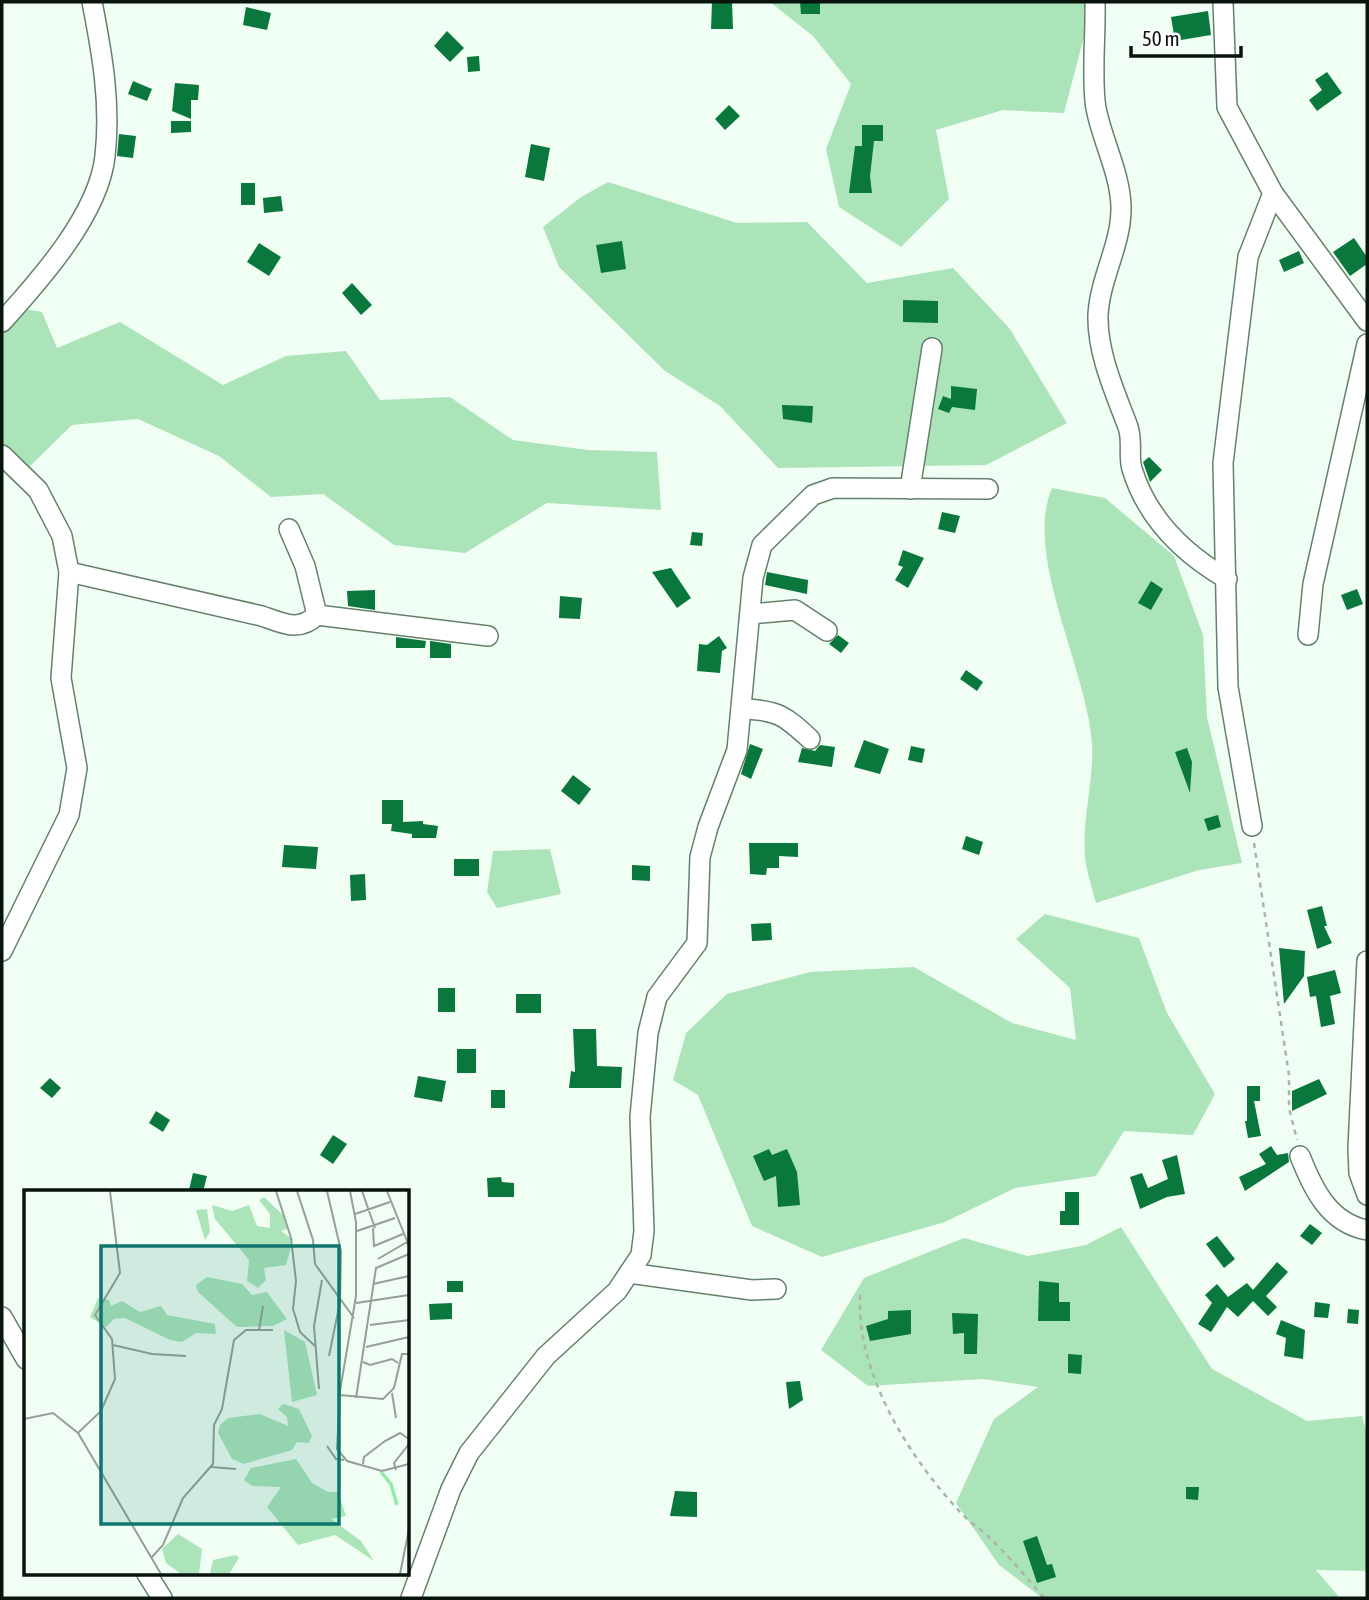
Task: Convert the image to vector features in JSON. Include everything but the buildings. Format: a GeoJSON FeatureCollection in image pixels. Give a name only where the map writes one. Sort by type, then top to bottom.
{"type":"FeatureCollection","features":[{"type":"Feature","properties":{"kind":"street"},"geometry":{"type":"LineString","coordinates":[[2,322],[35,285],[88,209],[105,159],[108,90],[92,2]]}},
{"type":"Feature","properties":{"kind":"street"},"geometry":{"type":"LineString","coordinates":[[1095,2],[1095,106],[1122,205],[1118,242],[1104,279],[1098,316],[1105,364],[1130,432],[1132,468],[1151,507],[1167,534],[1201,564],[1227,579]]}},
{"type":"Feature","properties":{"kind":"street"},"geometry":{"type":"LineString","coordinates":[[1223,2],[1227,107],[1273,193],[1367,321]]}},
{"type":"Feature","properties":{"kind":"street"},"geometry":{"type":"LineString","coordinates":[[1252,826],[1228,687],[1223,463],[1248,257],[1273,193]]}},
{"type":"Feature","properties":{"kind":"street"},"geometry":{"type":"LineString","coordinates":[[1308,635],[1313,584],[1367,344]]}},
{"type":"Feature","properties":{"kind":"street"},"geometry":{"type":"LineString","coordinates":[[910,489],[932,348]]}},
{"type":"Feature","properties":{"kind":"street"},"geometry":{"type":"LineString","coordinates":[[2,455],[12,461],[38,489],[62,536],[69,572],[61,678],[77,768],[69,815],[2,951]]}},
{"type":"Feature","properties":{"kind":"street"},"geometry":{"type":"LineString","coordinates":[[411,1598],[451,1489],[469,1453],[546,1356],[617,1291],[641,1255],[644,1231],[640,1117],[648,1033],[657,997],[697,943],[700,856],[737,750],[743,709],[753,578],[762,545],[813,495],[833,488],[862,486],[988,489]]}},
{"type":"Feature","properties":{"kind":"street"},"geometry":{"type":"LineString","coordinates":[[289,529],[305,566],[317,615]]}},
{"type":"Feature","properties":{"kind":"street"},"geometry":{"type":"LineString","coordinates":[[69,572],[262,616],[292,626],[308,625],[317,615]]}},
{"type":"Feature","properties":{"kind":"street"},"geometry":{"type":"LineString","coordinates":[[750,614],[795,610],[827,631]]}},
{"type":"Feature","properties":{"kind":"street"},"geometry":{"type":"LineString","coordinates":[[317,615],[488,636]]}},
{"type":"Feature","properties":{"kind":"street"},"geometry":{"type":"LineString","coordinates":[[743,709],[770,709],[784,715],[810,739]]}},
{"type":"Feature","properties":{"kind":"street"},"geometry":{"type":"LineString","coordinates":[[1367,961],[1358,1148],[1359,1173],[1367,1195]]}},
{"type":"Feature","properties":{"kind":"street"},"geometry":{"type":"LineString","coordinates":[[1300,1156],[1315,1194],[1350,1227],[1367,1230]]}},
{"type":"Feature","properties":{"kind":"street"},"geometry":{"type":"LineString","coordinates":[[629,1273],[752,1290],[776,1289]]}},
{"type":"Feature","properties":{"kind":"street"},"geometry":{"type":"LineString","coordinates":[[2,1317],[24,1356]]}},
{"type":"Feature","properties":{"kind":"street"},"geometry":{"type":"LineString","coordinates":[[148,1576],[162,1598]]}},
{"type":"Feature","properties":{"kind":"path"},"geometry":{"type":"LineString","coordinates":[[1252,826],[1271,949],[1275,999],[1289,1075],[1289,1108],[1300,1156]]}},
{"type":"Feature","properties":{"kind":"path"},"geometry":{"type":"LineString","coordinates":[[860,1295],[859,1317],[870,1365],[900,1434],[962,1514],[993,1540],[1044,1598]]}},
{"type":"Feature","properties":{"kind":"green space"},"geometry":{"type":"Polygon","coordinates":[[[770,2],[1093,2],[1064,113],[1003,110],[936,130],[949,199],[901,247],[839,207],[826,149],[851,84],[813,36],[770,2]]]}},
{"type":"Feature","properties":{"kind":"green space"},"geometry":{"type":"Polygon","coordinates":[[[608,182],[737,223],[807,222],[867,283],[953,268],[1010,329],[1067,423],[986,465],[778,468],[720,406],[665,371],[559,267],[543,227],[581,197],[608,182]]]}},
{"type":"Feature","properties":{"kind":"green space"},"geometry":{"type":"Polygon","coordinates":[[[2,305],[42,312],[57,348],[120,322],[223,385],[286,356],[346,351],[380,400],[450,397],[513,440],[588,450],[657,452],[661,510],[547,503],[465,553],[394,545],[323,494],[271,497],[219,456],[138,419],[72,425],[26,470],[2,462],[2,305]]]}},
{"type":"Feature","properties":{"kind":"green space"},"geometry":{"type":"Polygon","coordinates":[[[1052,488],[1105,498],[1174,556],[1203,635],[1207,717],[1242,863],[1199,870],[1096,903],[1085,856],[1092,743],[1088,714],[1059,613],[1045,546],[1045,515],[1052,488]]]}},
{"type":"Feature","properties":{"kind":"green space"},"geometry":{"type":"Polygon","coordinates":[[[550,849],[561,894],[497,908],[487,892],[493,851],[550,849]]]}},
{"type":"Feature","properties":{"kind":"green space"},"geometry":{"type":"Polygon","coordinates":[[[1045,914],[1139,938],[1167,1013],[1215,1094],[1193,1135],[1124,1131],[1096,1176],[1015,1188],[945,1222],[822,1257],[752,1226],[698,1095],[673,1080],[686,1033],[727,994],[810,972],[914,967],[1012,1023],[1076,1040],[1070,988],[1016,939],[1045,914]]]}},
{"type":"Feature","properties":{"kind":"green space"},"geometry":{"type":"Polygon","coordinates":[[[1121,1227],[1212,1369],[1307,1421],[1362,1416],[1367,1433],[1367,1571],[1316,1570],[1340,1598],[1042,1598],[999,1565],[956,1503],[994,1419],[1038,1387],[983,1379],[868,1386],[821,1350],[864,1278],[964,1238],[1028,1256],[1086,1245],[1121,1227]]]}}]}
